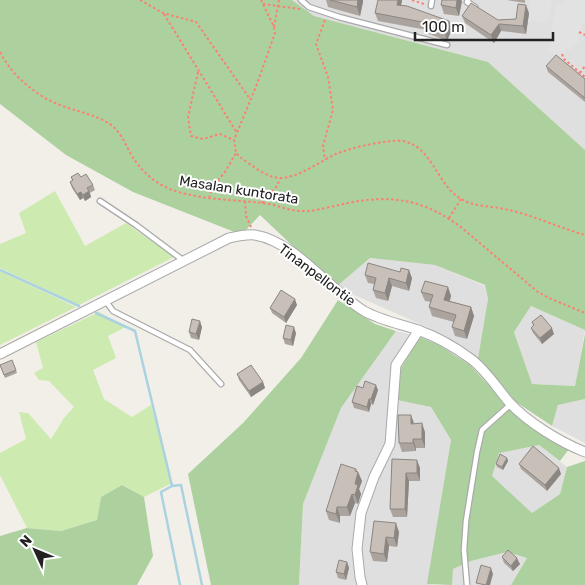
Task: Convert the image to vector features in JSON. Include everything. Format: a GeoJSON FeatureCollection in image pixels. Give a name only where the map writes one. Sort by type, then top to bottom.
{"type":"FeatureCollection","features":[{"type":"Feature","properties":{"kind":"street","name":"Tinanpellontie"},"geometry":{"type":"LineString","coordinates":[[0,354],[229,238],[256,235],[280,244],[363,310],[418,330],[458,350],[474,361],[511,404],[528,419],[559,439],[585,452]]}},
{"type":"Feature","properties":{"kind":"street"},"geometry":{"type":"LineString","coordinates":[[362,585],[357,549],[361,513],[374,477],[390,444],[396,365],[418,330]]}},
{"type":"Feature","properties":{"kind":"lane"},"geometry":{"type":"LineString","coordinates":[[301,0],[309,7],[327,13],[447,45]]}},
{"type":"Feature","properties":{"kind":"lane"},"geometry":{"type":"LineString","coordinates":[[431,6],[432,0]]}},
{"type":"Feature","properties":{"kind":"lane"},"geometry":{"type":"LineString","coordinates":[[468,0],[467,2],[481,11]]}},
{"type":"Feature","properties":{"kind":"lane"},"geometry":{"type":"LineString","coordinates":[[100,201],[184,260]]}},
{"type":"Feature","properties":{"kind":"lane"},"geometry":{"type":"LineString","coordinates":[[105,300],[113,311],[190,350],[221,384]]}},
{"type":"Feature","properties":{"kind":"lane"},"geometry":{"type":"LineString","coordinates":[[467,585],[464,550],[466,521],[482,430],[511,404]]}},
{"type":"Feature","properties":{"kind":"path"},"geometry":{"type":"LineString","coordinates":[[140,0],[163,13],[196,22],[251,100]]}},
{"type":"Feature","properties":{"kind":"path"},"geometry":{"type":"LineString","coordinates":[[210,198],[213,186],[225,172],[236,153],[234,140],[251,100],[275,33],[261,0]]}},
{"type":"Feature","properties":{"kind":"path"},"geometry":{"type":"LineString","coordinates":[[274,27],[279,0]]}},
{"type":"Feature","properties":{"kind":"path"},"geometry":{"type":"LineString","coordinates":[[412,0],[431,6]]}},
{"type":"Feature","properties":{"kind":"path"},"geometry":{"type":"LineString","coordinates":[[263,4],[299,9],[309,7]]}},
{"type":"Feature","properties":{"kind":"path"},"geometry":{"type":"LineString","coordinates":[[163,13],[237,133]]}},
{"type":"Feature","properties":{"kind":"path"},"geometry":{"type":"LineString","coordinates":[[325,160],[323,146],[333,110],[328,77],[316,44],[327,13]]}},
{"type":"Feature","properties":{"kind":"path"},"geometry":{"type":"LineString","coordinates":[[579,32],[585,34]]}},
{"type":"Feature","properties":{"kind":"path","name":"Masalan kuntorata"},"geometry":{"type":"LineString","coordinates":[[0,52],[13,73],[28,86],[54,102],[103,120],[113,126],[121,135],[144,173],[156,183],[186,194],[262,203],[299,211],[387,198],[419,204],[449,218],[538,292],[585,313]]}},
{"type":"Feature","properties":{"kind":"path"},"geometry":{"type":"LineString","coordinates":[[562,54],[564,59],[585,77]]}},
{"type":"Feature","properties":{"kind":"path"},"geometry":{"type":"LineString","coordinates":[[580,73],[585,66]]}},
{"type":"Feature","properties":{"kind":"path"},"geometry":{"type":"LineString","coordinates":[[198,72],[188,117],[191,136],[203,139],[220,134],[234,140]]}},
{"type":"Feature","properties":{"kind":"path","name":"Masalan kuntorata"},"geometry":{"type":"LineString","coordinates":[[236,153],[252,166],[272,176],[281,178],[306,170],[337,153],[388,141],[403,141],[417,146],[429,159],[446,188],[461,199],[510,210],[585,235]]}},
{"type":"Feature","properties":{"kind":"path"},"geometry":{"type":"LineString","coordinates":[[262,203],[277,186],[281,178]]}},
{"type":"Feature","properties":{"kind":"path"},"geometry":{"type":"LineString","coordinates":[[449,218],[461,199]]}},
{"type":"Feature","properties":{"kind":"path"},"geometry":{"type":"LineString","coordinates":[[245,201],[246,216],[256,235]]}},
{"type":"Feature","properties":{"kind":"shaded area"},"geometry":{"type":"Polygon","coordinates":[[[292,0],[585,0],[585,150],[488,62],[313,16],[292,0]]]}},
{"type":"Feature","properties":{"kind":"shaded area"},"geometry":{"type":"Polygon","coordinates":[[[531,0],[552,0],[548,23],[528,20],[531,0]]]}},
{"type":"Feature","properties":{"kind":"shaded area"},"geometry":{"type":"Polygon","coordinates":[[[565,0],[585,0],[585,23],[582,23],[577,38],[579,41],[570,51],[566,48],[565,52],[559,55],[548,53],[556,3],[565,4],[565,0]]]}},
{"type":"Feature","properties":{"kind":"shaded area"},"geometry":{"type":"Polygon","coordinates":[[[370,258],[435,265],[485,286],[488,299],[478,358],[427,327],[336,287],[370,258]]]}},
{"type":"Feature","properties":{"kind":"shaded area"},"geometry":{"type":"Polygon","coordinates":[[[531,306],[585,330],[575,386],[532,384],[514,332],[531,306]]]}},
{"type":"Feature","properties":{"kind":"shaded area"},"geometry":{"type":"Polygon","coordinates":[[[396,331],[420,337],[401,368],[398,400],[431,407],[451,440],[428,583],[434,585],[299,585],[303,504],[341,408],[396,331]]]}},
{"type":"Feature","properties":{"kind":"shaded area"},"geometry":{"type":"Polygon","coordinates":[[[585,399],[585,443],[552,426],[558,405],[585,399]]]}},
{"type":"Feature","properties":{"kind":"shaded area"},"geometry":{"type":"Polygon","coordinates":[[[539,445],[567,467],[560,494],[532,513],[491,476],[499,452],[539,445]]]}},
{"type":"Feature","properties":{"kind":"shaded area"},"geometry":{"type":"Polygon","coordinates":[[[507,552],[527,558],[511,585],[452,585],[453,569],[471,561],[507,552]]]}},
{"type":"Feature","properties":{"kind":"green space"},"geometry":{"type":"Polygon","coordinates":[[[0,0],[292,0],[314,16],[488,62],[585,150],[585,330],[531,306],[514,332],[532,384],[575,386],[585,334],[585,399],[558,405],[552,426],[516,402],[478,358],[488,299],[485,285],[435,265],[370,258],[336,287],[260,215],[246,230],[237,233],[133,192],[66,155],[0,104],[0,0]]]}},
{"type":"Feature","properties":{"kind":"green space"},"geometry":{"type":"Polygon","coordinates":[[[55,191],[85,246],[126,223],[174,257],[79,305],[0,268],[0,244],[26,233],[19,213],[55,191]]]}},
{"type":"Feature","properties":{"kind":"green space"},"geometry":{"type":"Polygon","coordinates":[[[0,271],[76,307],[0,345],[0,271]]]}},
{"type":"Feature","properties":{"kind":"green space"},"geometry":{"type":"Polygon","coordinates":[[[338,300],[375,324],[396,331],[341,408],[303,504],[299,585],[211,585],[188,474],[243,423],[301,358],[338,300]]]}},
{"type":"Feature","properties":{"kind":"green space"},"geometry":{"type":"Polygon","coordinates":[[[99,312],[126,327],[108,336],[116,358],[93,370],[104,399],[132,417],[151,405],[172,483],[144,497],[122,485],[101,497],[97,520],[61,531],[27,528],[0,475],[0,453],[26,439],[19,412],[28,413],[51,439],[64,418],[74,407],[49,381],[39,380],[34,373],[43,368],[36,342],[99,312]]]}},
{"type":"Feature","properties":{"kind":"green space"},"geometry":{"type":"Polygon","coordinates":[[[420,337],[439,345],[470,365],[517,416],[541,434],[569,449],[560,461],[539,445],[499,453],[492,476],[532,513],[560,494],[567,467],[585,461],[585,585],[511,585],[527,558],[507,552],[471,561],[453,569],[452,585],[427,584],[451,440],[431,407],[397,400],[401,368],[420,337]]]}},
{"type":"Feature","properties":{"kind":"green space"},"geometry":{"type":"Polygon","coordinates":[[[122,485],[144,497],[153,556],[137,585],[0,585],[0,536],[27,528],[61,531],[97,520],[101,497],[122,485]]]}},
{"type":"Feature","properties":{"kind":"building"},"geometry":{"type":"Polygon","coordinates":[[[330,0],[358,0],[357,7],[330,0]]]}},
{"type":"Feature","properties":{"kind":"building"},"geometry":{"type":"Polygon","coordinates":[[[378,0],[398,0],[397,5],[407,6],[449,21],[445,33],[426,26],[427,23],[375,13],[378,0]]]}},
{"type":"Feature","properties":{"kind":"building"},"geometry":{"type":"Polygon","coordinates":[[[442,0],[457,0],[456,8],[441,5],[442,0]]]}},
{"type":"Feature","properties":{"kind":"building"},"geometry":{"type":"Polygon","coordinates":[[[471,3],[498,20],[516,19],[518,4],[526,5],[523,26],[499,24],[491,35],[462,16],[471,3]]]}},
{"type":"Feature","properties":{"kind":"building"},"geometry":{"type":"Polygon","coordinates":[[[556,55],[585,79],[585,98],[546,66],[556,55]]]}},
{"type":"Feature","properties":{"kind":"building"},"geometry":{"type":"Polygon","coordinates":[[[78,173],[81,177],[86,174],[93,185],[87,188],[89,191],[83,195],[81,192],[77,194],[70,182],[73,180],[71,177],[78,173]]]}},
{"type":"Feature","properties":{"kind":"building"},"geometry":{"type":"Polygon","coordinates":[[[368,263],[400,272],[401,268],[409,270],[406,283],[389,278],[385,293],[373,290],[376,278],[365,275],[368,263]]]}},
{"type":"Feature","properties":{"kind":"building"},"geometry":{"type":"Polygon","coordinates":[[[425,281],[448,287],[444,300],[471,307],[464,331],[452,327],[456,315],[429,307],[433,295],[421,292],[425,281]]]}},
{"type":"Feature","properties":{"kind":"building"},"geometry":{"type":"Polygon","coordinates":[[[281,290],[295,299],[284,317],[270,308],[281,290]]]}},
{"type":"Feature","properties":{"kind":"building"},"geometry":{"type":"Polygon","coordinates":[[[541,315],[552,328],[540,338],[531,328],[534,325],[532,322],[541,315]]]}},
{"type":"Feature","properties":{"kind":"building"},"geometry":{"type":"Polygon","coordinates":[[[192,319],[200,321],[196,334],[189,332],[192,319]]]}},
{"type":"Feature","properties":{"kind":"building"},"geometry":{"type":"Polygon","coordinates":[[[286,325],[294,327],[291,340],[283,338],[286,325]]]}},
{"type":"Feature","properties":{"kind":"building"},"geometry":{"type":"Polygon","coordinates":[[[12,360],[16,370],[4,375],[0,365],[12,360]]]}},
{"type":"Feature","properties":{"kind":"building"},"geometry":{"type":"Polygon","coordinates":[[[251,365],[263,382],[249,391],[237,374],[251,365]]]}},
{"type":"Feature","properties":{"kind":"building"},"geometry":{"type":"Polygon","coordinates":[[[365,381],[376,385],[367,407],[352,402],[357,386],[363,388],[365,381]]]}},
{"type":"Feature","properties":{"kind":"building"},"geometry":{"type":"Polygon","coordinates":[[[398,415],[411,415],[411,424],[422,423],[422,439],[413,439],[413,443],[399,443],[398,415]]]}},
{"type":"Feature","properties":{"kind":"building"},"geometry":{"type":"Polygon","coordinates":[[[533,446],[559,468],[545,485],[519,464],[533,446]]]}},
{"type":"Feature","properties":{"kind":"building"},"geometry":{"type":"Polygon","coordinates":[[[500,454],[507,458],[502,467],[496,464],[500,454]]]}},
{"type":"Feature","properties":{"kind":"building"},"geometry":{"type":"Polygon","coordinates":[[[392,459],[417,460],[417,473],[406,473],[405,509],[390,509],[392,459]]]}},
{"type":"Feature","properties":{"kind":"building"},"geometry":{"type":"Polygon","coordinates":[[[341,464],[356,469],[355,471],[358,472],[355,484],[358,485],[355,495],[352,494],[347,507],[337,507],[336,514],[326,511],[341,464]]]}},
{"type":"Feature","properties":{"kind":"building"},"geometry":{"type":"Polygon","coordinates":[[[374,521],[396,523],[394,538],[386,537],[384,554],[370,552],[374,521]]]}},
{"type":"Feature","properties":{"kind":"building"},"geometry":{"type":"Polygon","coordinates":[[[508,550],[517,558],[511,566],[502,557],[508,550]]]}},
{"type":"Feature","properties":{"kind":"building"},"geometry":{"type":"Polygon","coordinates":[[[339,560],[347,562],[344,574],[336,572],[339,560]]]}},
{"type":"Feature","properties":{"kind":"building"},"geometry":{"type":"Polygon","coordinates":[[[481,565],[491,568],[486,585],[476,583],[481,565]]]}},
{"type":"Feature","properties":{"kind":"waterway"},"geometry":{"type":"LineString","coordinates":[[0,270],[79,306]]}},
{"type":"Feature","properties":{"kind":"waterway"},"geometry":{"type":"LineString","coordinates":[[96,313],[135,331],[172,486],[181,485],[202,585]]}},
{"type":"Feature","properties":{"kind":"waterway"},"geometry":{"type":"LineString","coordinates":[[172,486],[161,492],[180,585]]}}]}
